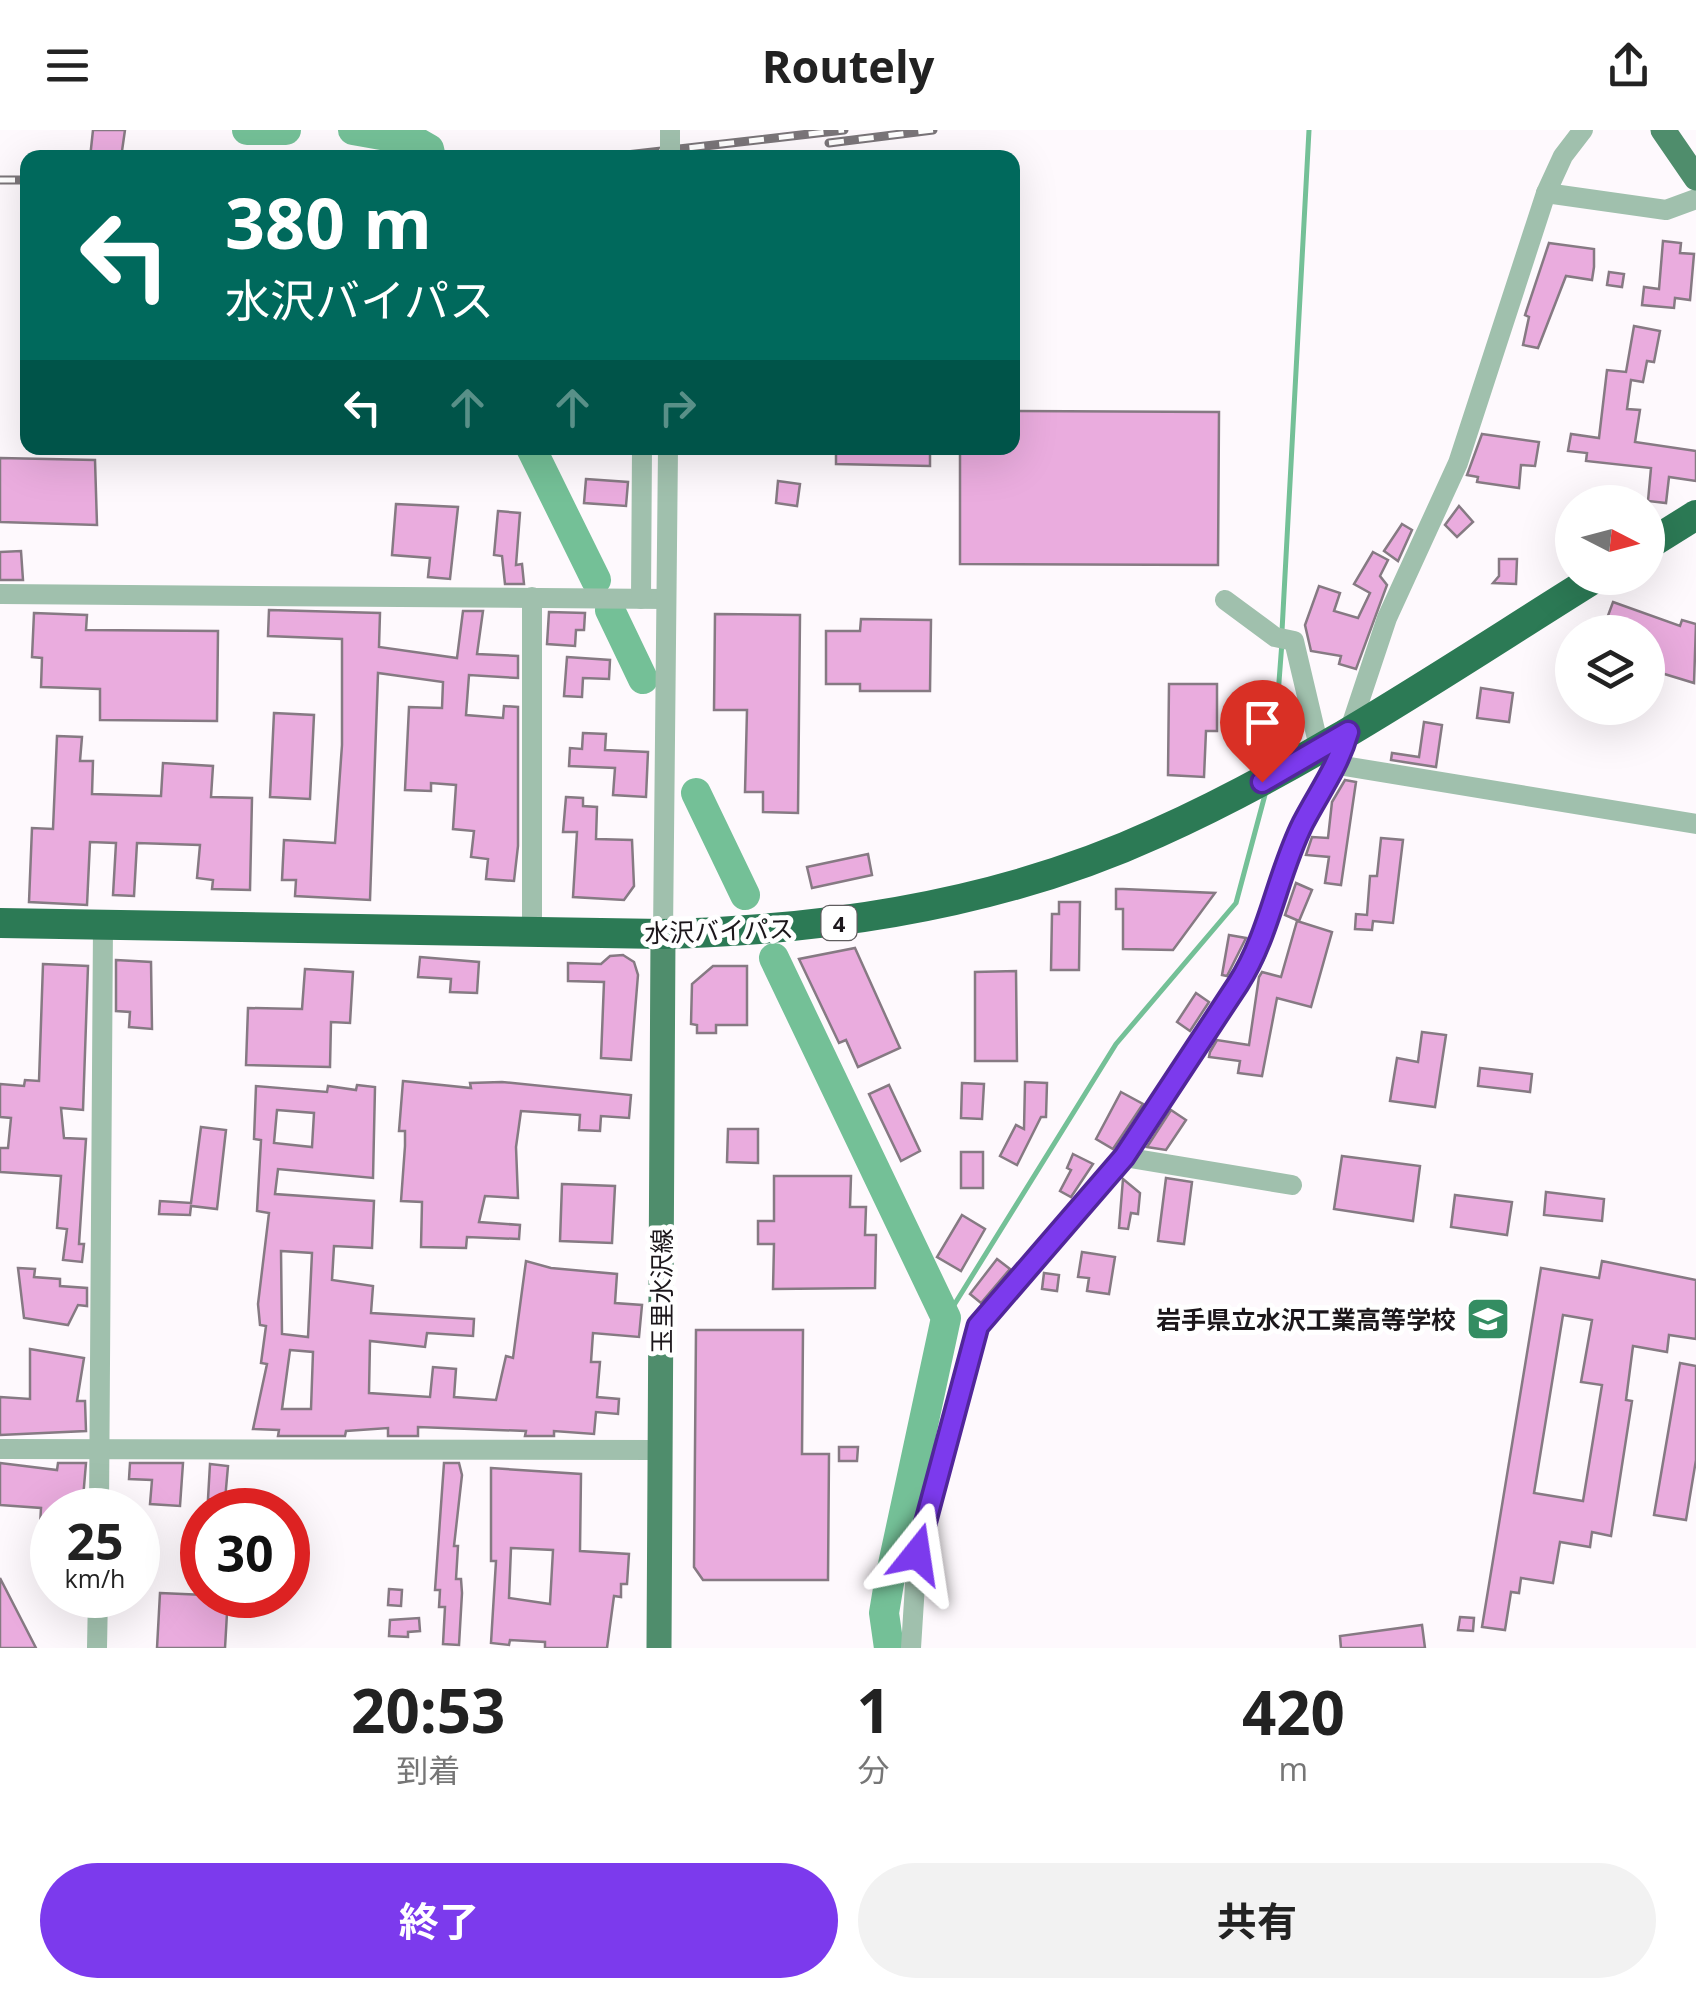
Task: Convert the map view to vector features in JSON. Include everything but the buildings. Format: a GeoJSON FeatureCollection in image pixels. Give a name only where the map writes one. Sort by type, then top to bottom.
{"type":"FeatureCollection","features":[{"type":"Feature","properties":{"kind":"highway"},"geometry":{"type":"LineString","coordinates":[[1665,534],[1696,515]]}},
{"type":"Feature","properties":{"kind":"highway","name":"水沢バイパス"},"geometry":{"type":"LineString","coordinates":[[0,923],[663,934],[772,932],[880,917],[1079,864],[1156,834],[1262,782],[1328,756],[1348,732],[1569,595]]}},
{"type":"Feature","properties":{"kind":"main road"},"geometry":{"type":"LineString","coordinates":[[1663,130],[1692,164]]}},
{"type":"Feature","properties":{"kind":"main road","name":"玉里水沢線"},"geometry":{"type":"LineString","coordinates":[[659,1648],[663,934]]}},
{"type":"Feature","properties":{"kind":"street"},"geometry":{"type":"LineString","coordinates":[[1348,732],[1387,618],[1458,464],[1546,194],[1563,156],[1583,130]]}},
{"type":"Feature","properties":{"kind":"street"},"geometry":{"type":"LineString","coordinates":[[1546,194],[1666,210],[1696,199]]}},
{"type":"Feature","properties":{"kind":"street"},"geometry":{"type":"LineString","coordinates":[[640,598],[642,455]]}},
{"type":"Feature","properties":{"kind":"street"},"geometry":{"type":"LineString","coordinates":[[663,934],[668,455]]}},
{"type":"Feature","properties":{"kind":"street"},"geometry":{"type":"LineString","coordinates":[[0,594],[666,599]]}},
{"type":"Feature","properties":{"kind":"street"},"geometry":{"type":"LineString","coordinates":[[532,597],[532,929]]}},
{"type":"Feature","properties":{"kind":"street"},"geometry":{"type":"LineString","coordinates":[[911,1648],[917,1554],[978,1326],[1124,1157],[1255,958],[1328,756],[1294,641],[1275,637],[1224,600]]}},
{"type":"Feature","properties":{"kind":"street"},"geometry":{"type":"LineString","coordinates":[[1328,756],[1696,824]]}},
{"type":"Feature","properties":{"kind":"street"},"geometry":{"type":"LineString","coordinates":[[99,1488],[103,925]]}},
{"type":"Feature","properties":{"kind":"street"},"geometry":{"type":"LineString","coordinates":[[1124,1157],[1292,1184]]}},
{"type":"Feature","properties":{"kind":"street"},"geometry":{"type":"LineString","coordinates":[[0,1449],[660,1450]]}},
{"type":"Feature","properties":{"kind":"street"},"geometry":{"type":"LineString","coordinates":[[97,1648],[98,1618]]}},
{"type":"Feature","properties":{"kind":"waterway"},"geometry":{"type":"LineString","coordinates":[[247,130],[286,130]]}},
{"type":"Feature","properties":{"kind":"waterway"},"geometry":{"type":"LineString","coordinates":[[353,130],[415,141],[429,150]]}},
{"type":"Feature","properties":{"kind":"waterway"},"geometry":{"type":"LineString","coordinates":[[1282,631],[1309,130]]}},
{"type":"Feature","properties":{"kind":"waterway"},"geometry":{"type":"LineString","coordinates":[[534,455],[596,580]]}},
{"type":"Feature","properties":{"kind":"waterway"},"geometry":{"type":"LineString","coordinates":[[610,610],[643,679]]}},
{"type":"Feature","properties":{"kind":"waterway"},"geometry":{"type":"LineString","coordinates":[[1273,761],[1282,642]]}},
{"type":"Feature","properties":{"kind":"waterway"},"geometry":{"type":"LineString","coordinates":[[946,1318],[1116,1044],[1236,903],[1266,791]]}},
{"type":"Feature","properties":{"kind":"waterway"},"geometry":{"type":"LineString","coordinates":[[696,793],[745,895]]}},
{"type":"Feature","properties":{"kind":"waterway"},"geometry":{"type":"LineString","coordinates":[[774,958],[946,1318],[889,1583],[884,1613],[889,1648]]}},
{"type":"Feature","properties":{"kind":"railway"},"geometry":{"type":"LineString","coordinates":[[670,150],[844,130]]}},
{"type":"Feature","properties":{"kind":"railway"},"geometry":{"type":"LineString","coordinates":[[829,143],[933,130]]}},
{"type":"Feature","properties":{"kind":"railway"},"geometry":{"type":"LineString","coordinates":[[0,180],[20,180]]}},
{"type":"Feature","properties":{"kind":"place","name":"岩手県立水沢工業高等学校"},"geometry":{"type":"Point","coordinates":[1488,1319]}},
{"type":"Feature","properties":{"kind":"route"},"geometry":{"type":"LineString","coordinates":[[917,1554],[978,1326],[1124,1157],[1189,1064],[1255,958],[1302,825],[1338,765],[1348,732],[1262,782]]}}]}
